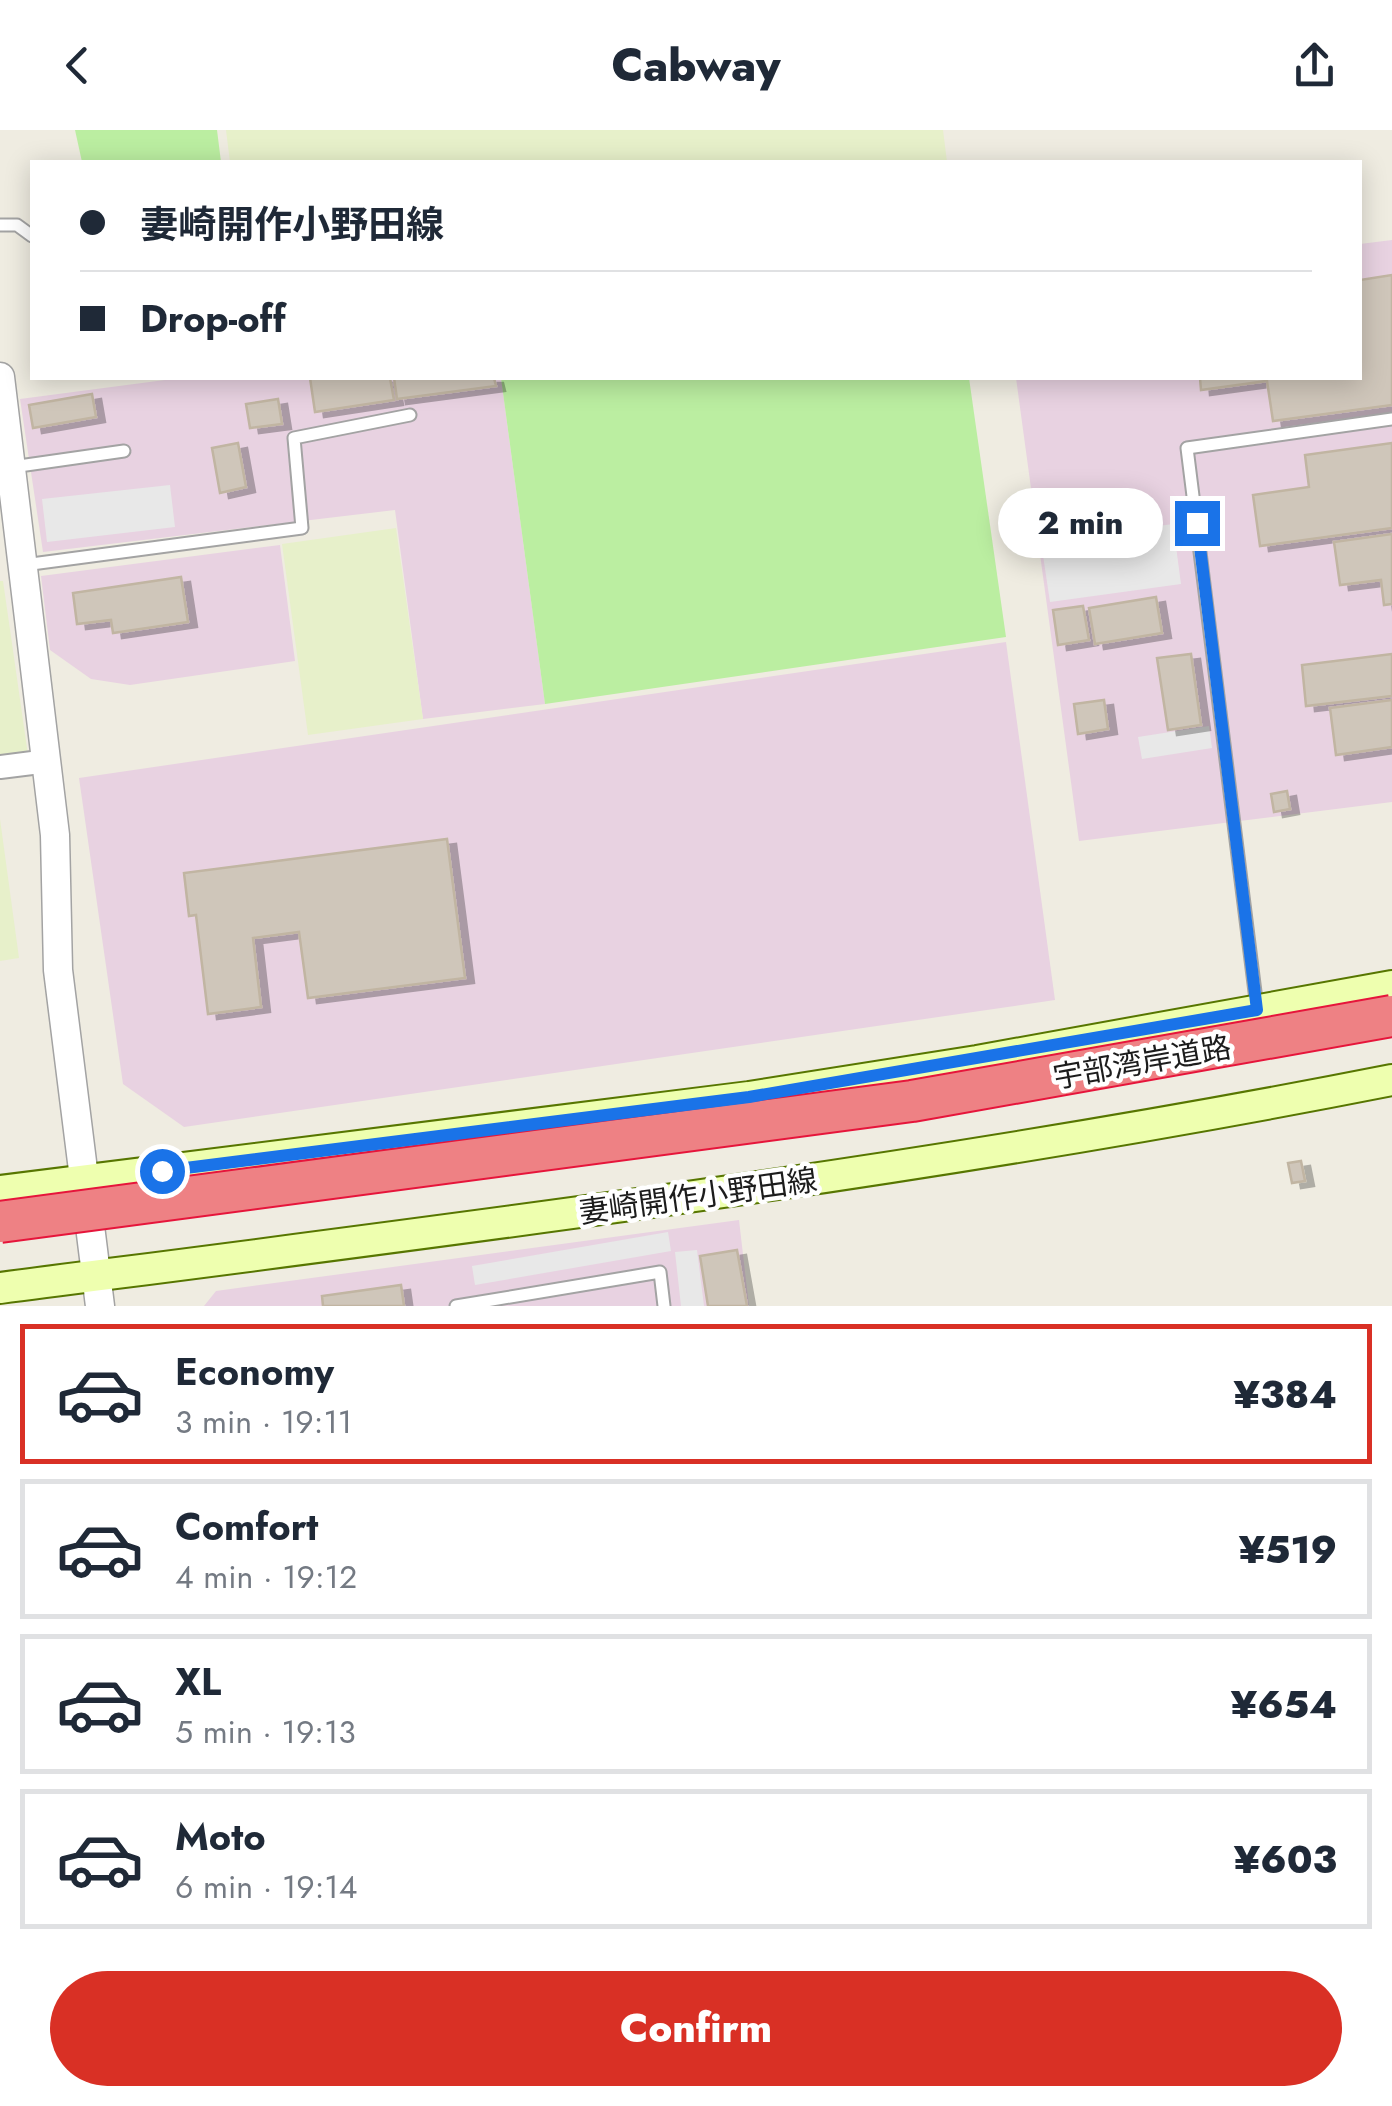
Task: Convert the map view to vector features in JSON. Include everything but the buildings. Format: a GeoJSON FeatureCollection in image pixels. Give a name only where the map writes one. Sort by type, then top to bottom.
{"type":"FeatureCollection","features":[{"type":"Feature","properties":{"kind":"highway","name":"宇部湾岸道路"},"geometry":{"type":"LineString","coordinates":[[0,1222],[912,1101],[1392,1016]]}},
{"type":"Feature","properties":{"kind":"main road"},"geometry":{"type":"LineString","coordinates":[[0,1191],[749,1097],[1392,986]]}},
{"type":"Feature","properties":{"kind":"main road","name":"妻崎開作小野田線"},"geometry":{"type":"LineString","coordinates":[[0,1288],[98,1291],[1023,1148],[1392,1080]]}},
{"type":"Feature","properties":{"kind":"street"},"geometry":{"type":"LineString","coordinates":[[1,391],[48,761],[55,834],[58,970],[98,1291]]}},
{"type":"Feature","properties":{"kind":"street"},"geometry":{"type":"LineString","coordinates":[[0,767],[48,761]]}},
{"type":"Feature","properties":{"kind":"lane"},"geometry":{"type":"LineString","coordinates":[[0,226],[18,225],[30,234]]}},
{"type":"Feature","properties":{"kind":"lane"},"geometry":{"type":"LineString","coordinates":[[24,565],[302,528],[294,438],[410,415]]}},
{"type":"Feature","properties":{"kind":"lane"},"geometry":{"type":"LineString","coordinates":[[1257,1010],[1187,448],[1392,419]]}},
{"type":"Feature","properties":{"kind":"lane"},"geometry":{"type":"LineString","coordinates":[[12,468],[124,452]]}},
{"type":"Feature","properties":{"kind":"lane"},"geometry":{"type":"LineString","coordinates":[[456,1306],[660,1272],[664,1306]]}},
{"type":"Feature","properties":{"kind":"shaded area"},"geometry":{"type":"Polygon","coordinates":[[[1392,240],[1392,802],[1079,841],[1016,380],[1362,380],[1362,244],[1392,240]]]}},
{"type":"Feature","properties":{"kind":"shaded area"},"geometry":{"type":"Polygon","coordinates":[[[165,380],[501,380],[545,704],[423,719],[395,510],[43,552],[20,399],[165,380]]]}},
{"type":"Feature","properties":{"kind":"shaded area"},"geometry":{"type":"Polygon","coordinates":[[[170,485],[175,527],[47,542],[42,499],[170,485]]]}},
{"type":"Feature","properties":{"kind":"shaded area"},"geometry":{"type":"Polygon","coordinates":[[[1173,524],[1181,584],[1050,602],[1041,542],[1173,524]]]}},
{"type":"Feature","properties":{"kind":"shaded area"},"geometry":{"type":"Polygon","coordinates":[[[280,545],[295,661],[130,685],[91,679],[50,650],[41,576],[280,545]]]}},
{"type":"Feature","properties":{"kind":"shaded area"},"geometry":{"type":"Polygon","coordinates":[[[1006,642],[1055,1000],[184,1127],[123,1084],[79,778],[1006,642]]]}},
{"type":"Feature","properties":{"kind":"shaded area"},"geometry":{"type":"Polygon","coordinates":[[[1209,726],[1212,748],[1142,759],[1138,737],[1209,726]]]}},
{"type":"Feature","properties":{"kind":"shaded area"},"geometry":{"type":"Polygon","coordinates":[[[739,1220],[749,1306],[204,1306],[216,1291],[739,1220]]]}},
{"type":"Feature","properties":{"kind":"shaded area"},"geometry":{"type":"Polygon","coordinates":[[[668,1232],[671,1251],[475,1285],[472,1266],[668,1232]]]}},
{"type":"Feature","properties":{"kind":"shaded area"},"geometry":{"type":"Polygon","coordinates":[[[697,1250],[704,1306],[681,1306],[675,1252],[697,1250]]]}},
{"type":"Feature","properties":{"kind":"green space"},"geometry":{"type":"Polygon","coordinates":[[[75,130],[217,130],[221,160],[82,160],[75,130]]]}},
{"type":"Feature","properties":{"kind":"green space"},"geometry":{"type":"Polygon","coordinates":[[[226,130],[943,130],[947,160],[230,160],[226,130]]]}},
{"type":"Feature","properties":{"kind":"green space"},"geometry":{"type":"Polygon","coordinates":[[[501,380],[969,380],[1006,637],[545,704],[501,380]]]}},
{"type":"Feature","properties":{"kind":"green space"},"geometry":{"type":"Polygon","coordinates":[[[396,528],[423,719],[308,735],[282,544],[396,528]]]}},
{"type":"Feature","properties":{"kind":"green space"},"geometry":{"type":"Polygon","coordinates":[[[0,581],[28,755],[0,758],[0,581]]]}},
{"type":"Feature","properties":{"kind":"green space"},"geometry":{"type":"Polygon","coordinates":[[[0,819],[19,958],[0,961],[0,819]]]}},
{"type":"Feature","properties":{"kind":"route"},"geometry":{"type":"LineString","coordinates":[[162,1171],[749,1097],[978,1062],[1257,1010],[1197,523]]}}]}
